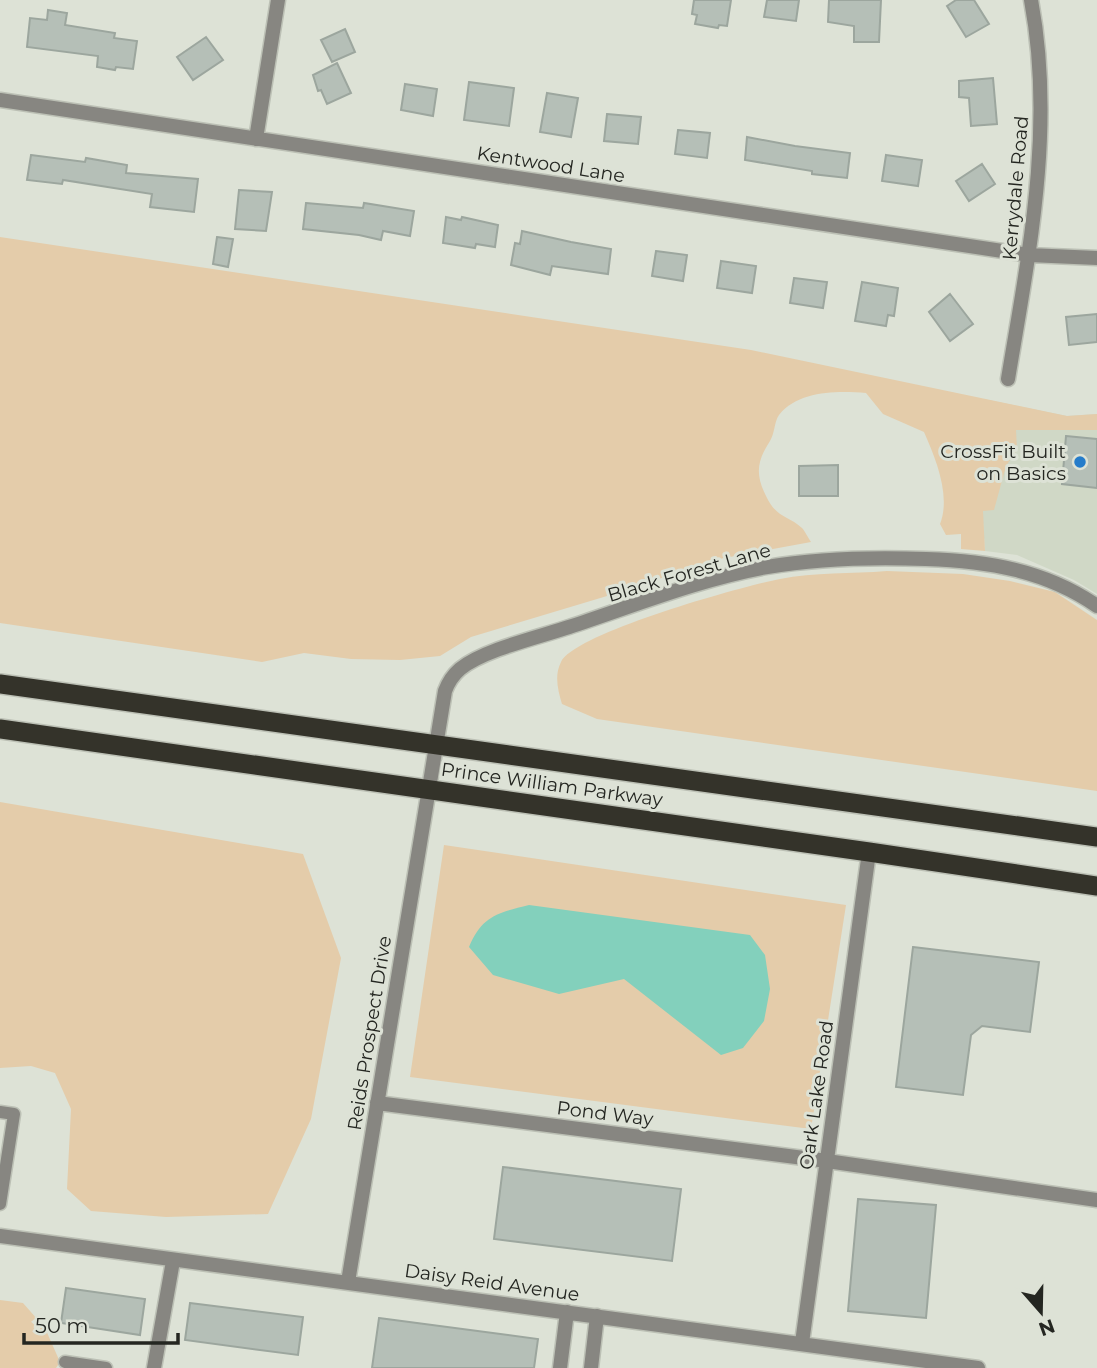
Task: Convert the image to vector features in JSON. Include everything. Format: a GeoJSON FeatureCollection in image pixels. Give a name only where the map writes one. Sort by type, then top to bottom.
{"type":"FeatureCollection","features":[{"type":"Feature","properties":{"kind":"highway","name":"Prince William Parkway"},"geometry":{"type":"LineString","coordinates":[[0,684],[1097,837]]}},
{"type":"Feature","properties":{"kind":"highway","name":"Prince William Parkway"},"geometry":{"type":"LineString","coordinates":[[0,729],[1097,886]]}},
{"type":"Feature","properties":{"kind":"street"},"geometry":{"type":"LineString","coordinates":[[256,139],[278,0]]}},
{"type":"Feature","properties":{"kind":"street","name":"Kerrydale Road"},"geometry":{"type":"LineString","coordinates":[[1008,379],[1029,255],[1042,135],[1042,90],[1031,0]]}},
{"type":"Feature","properties":{"kind":"street","name":"Kentwood Lane"},"geometry":{"type":"LineString","coordinates":[[0,100],[1029,255],[1097,258]]}},
{"type":"Feature","properties":{"kind":"street","name":"Black Forest Lane"},"geometry":{"type":"LineString","coordinates":[[429,790],[445,691],[453,677],[469,664],[512,646],[664,596],[765,568],[853,558],[975,562],[1015,568],[1041,576],[1083,596],[1097,606]]}},
{"type":"Feature","properties":{"kind":"street","name":"Reids Prospect Drive"},"geometry":{"type":"LineString","coordinates":[[348,1282],[429,790]]}},
{"type":"Feature","properties":{"kind":"street","name":"Oark Lake Road"},"geometry":{"type":"LineString","coordinates":[[802,1343],[869,852]]}},
{"type":"Feature","properties":{"kind":"street","name":"Pond Way"},"geometry":{"type":"LineString","coordinates":[[377,1103],[827,1161],[1097,1200]]}},
{"type":"Feature","properties":{"kind":"street","name":"Daisy Reid Avenue"},"geometry":{"type":"LineString","coordinates":[[0,1236],[287,1277],[348,1282],[978,1368]]}},
{"type":"Feature","properties":{"kind":"street"},"geometry":{"type":"LineString","coordinates":[[154,1368],[173,1261]]}},
{"type":"Feature","properties":{"kind":"street"},"geometry":{"type":"LineString","coordinates":[[560,1368],[567,1312]]}},
{"type":"Feature","properties":{"kind":"street"},"geometry":{"type":"LineString","coordinates":[[591,1368],[597,1316]]}},
{"type":"Feature","properties":{"kind":"lane"},"geometry":{"type":"LineString","coordinates":[[0,1112],[14,1114],[0,1203]]}},
{"type":"Feature","properties":{"kind":"lane"},"geometry":{"type":"LineString","coordinates":[[65,1362],[106,1368]]}},
{"type":"Feature","properties":{"kind":"shaded area"},"geometry":{"type":"Polygon","coordinates":[[[0,237],[751,350],[1067,416],[1097,414],[1097,430],[1016,430],[1017,450],[1006,466],[994,510],[983,511],[985,551],[961,549],[961,534],[946,535],[940,524],[944,502],[941,478],[924,432],[883,414],[866,393],[831,392],[808,397],[787,407],[779,415],[772,438],[762,455],[759,474],[762,488],[774,509],[802,528],[811,542],[719,559],[471,637],[440,656],[400,660],[351,659],[304,653],[262,662],[0,623],[0,237]]]}},
{"type":"Feature","properties":{"kind":"shaded area"},"geometry":{"type":"Polygon","coordinates":[[[983,399],[1067,416],[1097,414],[1097,594],[1074,580],[1017,555],[985,551],[982,510],[983,399]]]}},
{"type":"Feature","properties":{"kind":"shaded area"},"geometry":{"type":"Polygon","coordinates":[[[887,571],[963,574],[1010,581],[1055,592],[1097,620],[1097,791],[597,719],[562,704],[557,678],[561,662],[573,650],[627,625],[698,601],[780,579],[887,571]]]}},
{"type":"Feature","properties":{"kind":"shaded area"},"geometry":{"type":"Polygon","coordinates":[[[0,802],[303,854],[341,958],[311,1119],[268,1214],[166,1217],[91,1211],[67,1189],[71,1109],[55,1073],[31,1066],[0,1068],[0,802]]]}},
{"type":"Feature","properties":{"kind":"shaded area"},"geometry":{"type":"Polygon","coordinates":[[[444,845],[846,905],[811,1129],[410,1077],[444,845]]]}},
{"type":"Feature","properties":{"kind":"shaded area"},"geometry":{"type":"Polygon","coordinates":[[[0,1300],[23,1303],[45,1328],[60,1362],[56,1368],[0,1368],[0,1300]]]}},
{"type":"Feature","properties":{"kind":"water"},"geometry":{"type":"Polygon","coordinates":[[[529,905],[750,935],[765,955],[770,989],[764,1021],[743,1048],[721,1055],[624,979],[559,994],[493,975],[469,947],[474,937],[479,928],[492,917],[529,905]]]}},
{"type":"Feature","properties":{"kind":"building"},"geometry":{"type":"Polygon","coordinates":[[[694,0],[731,0],[727,26],[719,25],[718,28],[695,24],[697,15],[692,14],[694,0]]]}},
{"type":"Feature","properties":{"kind":"building"},"geometry":{"type":"Polygon","coordinates":[[[767,0],[799,0],[796,21],[764,17],[767,0]]]}},
{"type":"Feature","properties":{"kind":"building"},"geometry":{"type":"Polygon","coordinates":[[[829,0],[881,0],[879,42],[854,42],[854,26],[828,22],[829,0]]]}},
{"type":"Feature","properties":{"kind":"building"},"geometry":{"type":"Polygon","coordinates":[[[956,0],[974,0],[989,24],[966,37],[947,6],[956,0]]]}},
{"type":"Feature","properties":{"kind":"building"},"geometry":{"type":"Polygon","coordinates":[[[48,10],[67,13],[65,25],[115,33],[114,38],[137,41],[133,69],[97,67],[98,56],[27,47],[30,18],[47,20],[48,10]]]}},
{"type":"Feature","properties":{"kind":"building"},"geometry":{"type":"Polygon","coordinates":[[[345,29],[355,52],[332,62],[321,40],[345,29]]]}},
{"type":"Feature","properties":{"kind":"building"},"geometry":{"type":"Polygon","coordinates":[[[206,37],[223,60],[193,80],[177,57],[206,37]]]}},
{"type":"Feature","properties":{"kind":"building"},"geometry":{"type":"Polygon","coordinates":[[[337,63],[351,93],[327,104],[321,90],[318,91],[313,75],[337,63]]]}},
{"type":"Feature","properties":{"kind":"building"},"geometry":{"type":"Polygon","coordinates":[[[993,78],[997,124],[971,126],[969,98],[959,97],[959,81],[993,78]]]}},
{"type":"Feature","properties":{"kind":"building"},"geometry":{"type":"Polygon","coordinates":[[[469,82],[514,88],[509,126],[464,120],[469,82]]]}},
{"type":"Feature","properties":{"kind":"building"},"geometry":{"type":"Polygon","coordinates":[[[405,84],[437,89],[433,116],[401,110],[405,84]]]}},
{"type":"Feature","properties":{"kind":"building"},"geometry":{"type":"Polygon","coordinates":[[[547,93],[578,98],[571,137],[540,132],[547,93]]]}},
{"type":"Feature","properties":{"kind":"building"},"geometry":{"type":"Polygon","coordinates":[[[607,114],[641,117],[638,144],[604,141],[607,114]]]}},
{"type":"Feature","properties":{"kind":"building"},"geometry":{"type":"Polygon","coordinates":[[[678,130],[710,133],[707,158],[675,154],[678,130]]]}},
{"type":"Feature","properties":{"kind":"building"},"geometry":{"type":"Polygon","coordinates":[[[747,137],[850,153],[847,178],[812,174],[812,171],[745,160],[747,137]]]}},
{"type":"Feature","properties":{"kind":"building"},"geometry":{"type":"Polygon","coordinates":[[[31,155],[85,162],[86,158],[127,165],[126,173],[198,179],[194,212],[150,207],[152,194],[63,180],[62,184],[27,180],[31,155]]]}},
{"type":"Feature","properties":{"kind":"building"},"geometry":{"type":"Polygon","coordinates":[[[886,155],[922,160],[918,186],[882,181],[886,155]]]}},
{"type":"Feature","properties":{"kind":"building"},"geometry":{"type":"Polygon","coordinates":[[[982,164],[995,184],[969,201],[956,181],[982,164]]]}},
{"type":"Feature","properties":{"kind":"building"},"geometry":{"type":"Polygon","coordinates":[[[239,190],[272,192],[266,231],[235,229],[239,190]]]}},
{"type":"Feature","properties":{"kind":"building"},"geometry":{"type":"Polygon","coordinates":[[[306,203],[363,208],[364,203],[414,211],[410,236],[383,231],[381,240],[303,229],[306,203]]]}},
{"type":"Feature","properties":{"kind":"building"},"geometry":{"type":"Polygon","coordinates":[[[446,217],[461,220],[462,217],[498,225],[495,247],[476,244],[475,248],[443,243],[446,217]]]}},
{"type":"Feature","properties":{"kind":"building"},"geometry":{"type":"Polygon","coordinates":[[[522,231],[611,249],[608,274],[552,266],[550,275],[511,265],[515,243],[520,244],[522,231]]]}},
{"type":"Feature","properties":{"kind":"building"},"geometry":{"type":"Polygon","coordinates":[[[217,237],[233,239],[228,267],[213,264],[217,237]]]}},
{"type":"Feature","properties":{"kind":"building"},"geometry":{"type":"Polygon","coordinates":[[[656,251],[687,255],[683,281],[652,276],[656,251]]]}},
{"type":"Feature","properties":{"kind":"building"},"geometry":{"type":"Polygon","coordinates":[[[721,261],[756,266],[752,293],[717,288],[721,261]]]}},
{"type":"Feature","properties":{"kind":"building"},"geometry":{"type":"Polygon","coordinates":[[[794,278],[827,282],[823,308],[790,303],[794,278]]]}},
{"type":"Feature","properties":{"kind":"building"},"geometry":{"type":"Polygon","coordinates":[[[862,282],[898,288],[894,316],[888,315],[886,326],[855,321],[862,282]]]}},
{"type":"Feature","properties":{"kind":"building"},"geometry":{"type":"Polygon","coordinates":[[[950,294],[973,324],[950,341],[929,312],[950,294]]]}},
{"type":"Feature","properties":{"kind":"building"},"geometry":{"type":"Polygon","coordinates":[[[1097,314],[1097,342],[1069,345],[1066,317],[1097,314]]]}},
{"type":"Feature","properties":{"kind":"building","name":"CrossFit Built on Basics"},"geometry":{"type":"Polygon","coordinates":[[[1066,436],[1097,439],[1097,488],[1062,484],[1066,436]]]}},
{"type":"Feature","properties":{"kind":"building"},"geometry":{"type":"Polygon","coordinates":[[[838,465],[838,496],[799,496],[799,466],[838,465]]]}},
{"type":"Feature","properties":{"kind":"building"},"geometry":{"type":"Polygon","coordinates":[[[913,947],[1039,962],[1030,1032],[982,1026],[971,1035],[963,1095],[896,1087],[913,947]]]}},
{"type":"Feature","properties":{"kind":"building"},"geometry":{"type":"Polygon","coordinates":[[[503,1167],[681,1189],[672,1261],[494,1239],[503,1167]]]}},
{"type":"Feature","properties":{"kind":"building"},"geometry":{"type":"Polygon","coordinates":[[[858,1199],[936,1205],[926,1318],[848,1311],[858,1199]]]}},
{"type":"Feature","properties":{"kind":"building"},"geometry":{"type":"Polygon","coordinates":[[[66,1288],[145,1299],[140,1335],[61,1323],[66,1288]]]}},
{"type":"Feature","properties":{"kind":"building"},"geometry":{"type":"Polygon","coordinates":[[[190,1303],[303,1317],[298,1355],[185,1340],[190,1303]]]}},
{"type":"Feature","properties":{"kind":"building"},"geometry":{"type":"Polygon","coordinates":[[[379,1318],[538,1339],[534,1368],[372,1368],[379,1318]]]}},
{"type":"Feature","properties":{"kind":"place","name":"CrossFit Built on Basics"},"geometry":{"type":"Point","coordinates":[1080,462]}}]}
